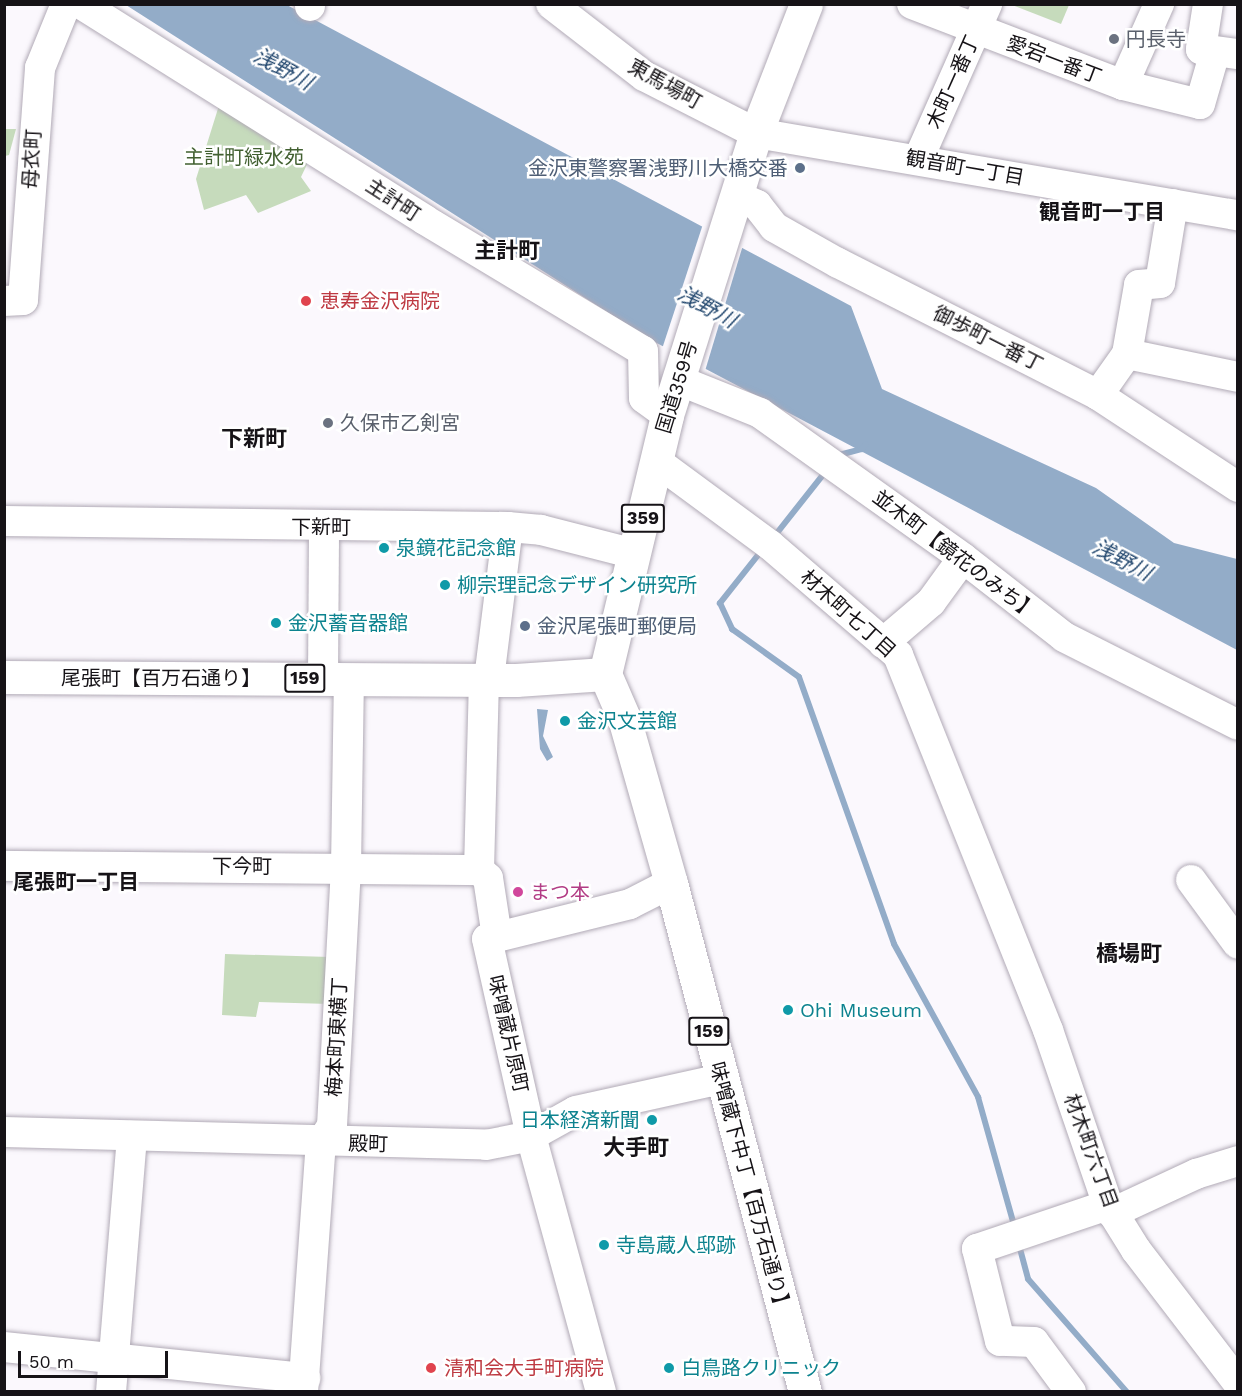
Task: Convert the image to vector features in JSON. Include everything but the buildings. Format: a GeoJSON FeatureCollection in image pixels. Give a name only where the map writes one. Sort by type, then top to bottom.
{"type":"FeatureCollection","features":[{"type":"Feature","properties":{"kind":"highway","name":"国道359号"},"geometry":{"type":"LineString","coordinates":[[605,674],[656,461],[656,407],[681,372],[756,133],[806,4]]}},
{"type":"Feature","properties":{"kind":"highway","name":"尾張町【百万石通り】"},"geometry":{"type":"LineString","coordinates":[[4,677],[487,679],[605,674]]}},
{"type":"Feature","properties":{"kind":"highway","name":"味噌蔵下中丁【百万石通り】"},"geometry":{"type":"LineString","coordinates":[[605,674],[624,718],[671,883],[804,1392]]}},
{"type":"Feature","properties":{"kind":"street","name":"母衣町"},"geometry":{"type":"LineString","coordinates":[[4,301],[23,300],[40,68],[66,4]]}},
{"type":"Feature","properties":{"kind":"street","name":"主計町"},"geometry":{"type":"LineString","coordinates":[[81,4],[242,102],[425,220],[644,351],[656,407]]}},
{"type":"Feature","properties":{"kind":"street","name":"東馬場町"},"geometry":{"type":"LineString","coordinates":[[551,4],[644,76],[756,133]]}},
{"type":"Feature","properties":{"kind":"street","name":"愛宕一番丁"},"geometry":{"type":"LineString","coordinates":[[912,4],[981,17],[1123,85],[1200,104],[1226,53]]}},
{"type":"Feature","properties":{"kind":"street"},"geometry":{"type":"LineString","coordinates":[[1123,85],[1159,4]]}},
{"type":"Feature","properties":{"kind":"street"},"geometry":{"type":"LineString","coordinates":[[1208,4],[1201,49],[1226,53]]}},
{"type":"Feature","properties":{"kind":"street","name":"木町一番丁"},"geometry":{"type":"LineString","coordinates":[[918,160],[981,17]]}},
{"type":"Feature","properties":{"kind":"street","name":"観音町一丁目"},"geometry":{"type":"LineString","coordinates":[[756,133],[1238,215]]}},
{"type":"Feature","properties":{"kind":"street","name":"御歩町一番丁"},"geometry":{"type":"LineString","coordinates":[[735,202],[757,205],[774,227],[838,263],[1098,395],[1238,487]]}},
{"type":"Feature","properties":{"kind":"street"},"geometry":{"type":"LineString","coordinates":[[1098,395],[1127,354],[1139,285],[1160,284],[1173,204]]}},
{"type":"Feature","properties":{"kind":"street"},"geometry":{"type":"LineString","coordinates":[[1127,354],[1238,377]]}},
{"type":"Feature","properties":{"kind":"street","name":"並木町【鏡花のみち】"},"geometry":{"type":"LineString","coordinates":[[681,372],[760,413],[963,558],[1064,637],[1238,725]]}},
{"type":"Feature","properties":{"kind":"street","name":"材木町七丁目"},"geometry":{"type":"LineString","coordinates":[[656,461],[770,545],[898,655],[993,892]]}},
{"type":"Feature","properties":{"kind":"street","name":"下新町"},"geometry":{"type":"LineString","coordinates":[[4,521],[324,527],[508,527],[541,530],[635,554]]}},
{"type":"Feature","properties":{"kind":"street","name":"梅本町東横丁"},"geometry":{"type":"LineString","coordinates":[[304,1385],[321,1143],[332,1126],[346,867],[336,679],[324,527]]}},
{"type":"Feature","properties":{"kind":"street","name":"味噌蔵片原町"},"geometry":{"type":"LineString","coordinates":[[508,527],[487,679],[479,870],[488,878],[497,937],[487,939],[531,1136],[601,1392]]}},
{"type":"Feature","properties":{"kind":"street"},"geometry":{"type":"LineString","coordinates":[[883,643],[931,602],[963,558]]}},
{"type":"Feature","properties":{"kind":"street","name":"下今町"},"geometry":{"type":"LineString","coordinates":[[4,866],[346,867],[479,870]]}},
{"type":"Feature","properties":{"kind":"street"},"geometry":{"type":"LineString","coordinates":[[1191,880],[1238,944]]}},
{"type":"Feature","properties":{"kind":"street"},"geometry":{"type":"LineString","coordinates":[[497,937],[630,904],[671,883]]}},
{"type":"Feature","properties":{"kind":"street","name":"材木町六丁目"},"geometry":{"type":"LineString","coordinates":[[993,892],[1048,1030],[1110,1209],[1238,1383]]}},
{"type":"Feature","properties":{"kind":"street","name":"殿町"},"geometry":{"type":"LineString","coordinates":[[4,1132],[321,1143],[486,1145],[531,1136],[576,1112],[721,1079]]}},
{"type":"Feature","properties":{"kind":"street"},"geometry":{"type":"LineString","coordinates":[[111,1392],[132,1136]]}},
{"type":"Feature","properties":{"kind":"street"},"geometry":{"type":"LineString","coordinates":[[1071,1392],[1034,1342],[1000,1341],[976,1249],[1110,1209],[1196,1174],[1238,1161]]}},
{"type":"Feature","properties":{"kind":"street"},"geometry":{"type":"LineString","coordinates":[[4,1347],[304,1385]]}},
{"type":"Feature","properties":{"kind":"green space"},"geometry":{"type":"Polygon","coordinates":[[[1012,5],[1069,5],[1061,24],[1012,5]]]}},
{"type":"Feature","properties":{"kind":"green space","name":"主計町緑水苑"},"geometry":{"type":"Polygon","coordinates":[[[221,99],[312,154],[301,177],[311,191],[258,213],[246,195],[204,210],[196,179],[221,99]]]}},
{"type":"Feature","properties":{"kind":"green space"},"geometry":{"type":"Polygon","coordinates":[[[4,129],[16,129],[9,155],[5,156],[4,129]]]}},
{"type":"Feature","properties":{"kind":"green space"},"geometry":{"type":"Polygon","coordinates":[[[225,954],[330,957],[330,1004],[259,1002],[256,1017],[222,1015],[225,954]]]}},
{"type":"Feature","properties":{"kind":"water","name":"浅野川"},"geometry":{"type":"Polygon","coordinates":[[[126,5],[287,5],[851,306],[882,389],[1096,488],[1174,543],[1237,559],[1237,650],[651,340],[126,5]]]}},
{"type":"Feature","properties":{"kind":"water"},"geometry":{"type":"Polygon","coordinates":[[[537,709],[548,710],[543,736],[553,757],[547,761],[540,749],[537,709]]]}},
{"type":"Feature","properties":{"kind":"pier"},"geometry":{"type":"Polygon","coordinates":[[[703,224],[743,245],[705,371],[662,349],[703,224]]]}},
{"type":"Feature","properties":{"kind":"waterway"},"geometry":{"type":"LineString","coordinates":[[839,455],[862,449],[866,444]]}},
{"type":"Feature","properties":{"kind":"waterway"},"geometry":{"type":"LineString","coordinates":[[773,538],[826,471]]}},
{"type":"Feature","properties":{"kind":"waterway"},"geometry":{"type":"LineString","coordinates":[[762,550],[720,603],[732,629],[799,677],[894,944],[978,1097],[1015,1229]]}},
{"type":"Feature","properties":{"kind":"waterway"},"geometry":{"type":"LineString","coordinates":[[1019,1245],[1028,1279],[1127,1392]]}},
{"type":"Feature","properties":{"kind":"place","name":"円長寺"},"geometry":{"type":"Point","coordinates":[1114,39]}},
{"type":"Feature","properties":{"kind":"place","name":"金沢東警察署浅野川大橋交番"},"geometry":{"type":"Point","coordinates":[800,168]}},
{"type":"Feature","properties":{"kind":"place","name":"恵寿金沢病院"},"geometry":{"type":"Point","coordinates":[306,301]}},
{"type":"Feature","properties":{"kind":"place","name":"久保市乙剣宮"},"geometry":{"type":"Point","coordinates":[328,423]}},
{"type":"Feature","properties":{"kind":"place","name":"泉鏡花記念館"},"geometry":{"type":"Point","coordinates":[384,548]}},
{"type":"Feature","properties":{"kind":"place","name":"柳宗理記念デザイン研究所"},"geometry":{"type":"Point","coordinates":[445,585]}},
{"type":"Feature","properties":{"kind":"place","name":"金沢蓄音器館"},"geometry":{"type":"Point","coordinates":[276,623]}},
{"type":"Feature","properties":{"kind":"place","name":"金沢尾張町郵便局"},"geometry":{"type":"Point","coordinates":[525,626]}},
{"type":"Feature","properties":{"kind":"place","name":"金沢文芸館"},"geometry":{"type":"Point","coordinates":[565,721]}},
{"type":"Feature","properties":{"kind":"place","name":"まつ本"},"geometry":{"type":"Point","coordinates":[518,892]}},
{"type":"Feature","properties":{"kind":"place","name":"Ohi Museum"},"geometry":{"type":"Point","coordinates":[788,1010]}},
{"type":"Feature","properties":{"kind":"place","name":"日本経済新聞"},"geometry":{"type":"Point","coordinates":[652,1120]}},
{"type":"Feature","properties":{"kind":"place","name":"寺島蔵人邸跡"},"geometry":{"type":"Point","coordinates":[604,1245]}},
{"type":"Feature","properties":{"kind":"place","name":"清和会大手町病院"},"geometry":{"type":"Point","coordinates":[431,1368]}},
{"type":"Feature","properties":{"kind":"place","name":"白鳥路クリニック"},"geometry":{"type":"Point","coordinates":[669,1368]}},
{"type":"Feature","properties":{"kind":"district","name":"観音町一丁目"},"geometry":{"type":"Point","coordinates":[1102,212]}},
{"type":"Feature","properties":{"kind":"district","name":"主計町"},"geometry":{"type":"Point","coordinates":[507,251]}},
{"type":"Feature","properties":{"kind":"district","name":"下新町"},"geometry":{"type":"Point","coordinates":[254,439]}},
{"type":"Feature","properties":{"kind":"district","name":"尾張町一丁目"},"geometry":{"type":"Point","coordinates":[76,882]}},
{"type":"Feature","properties":{"kind":"district","name":"橋場町"},"geometry":{"type":"Point","coordinates":[1129,954]}},
{"type":"Feature","properties":{"kind":"district","name":"大手町"},"geometry":{"type":"Point","coordinates":[636,1148]}}]}
